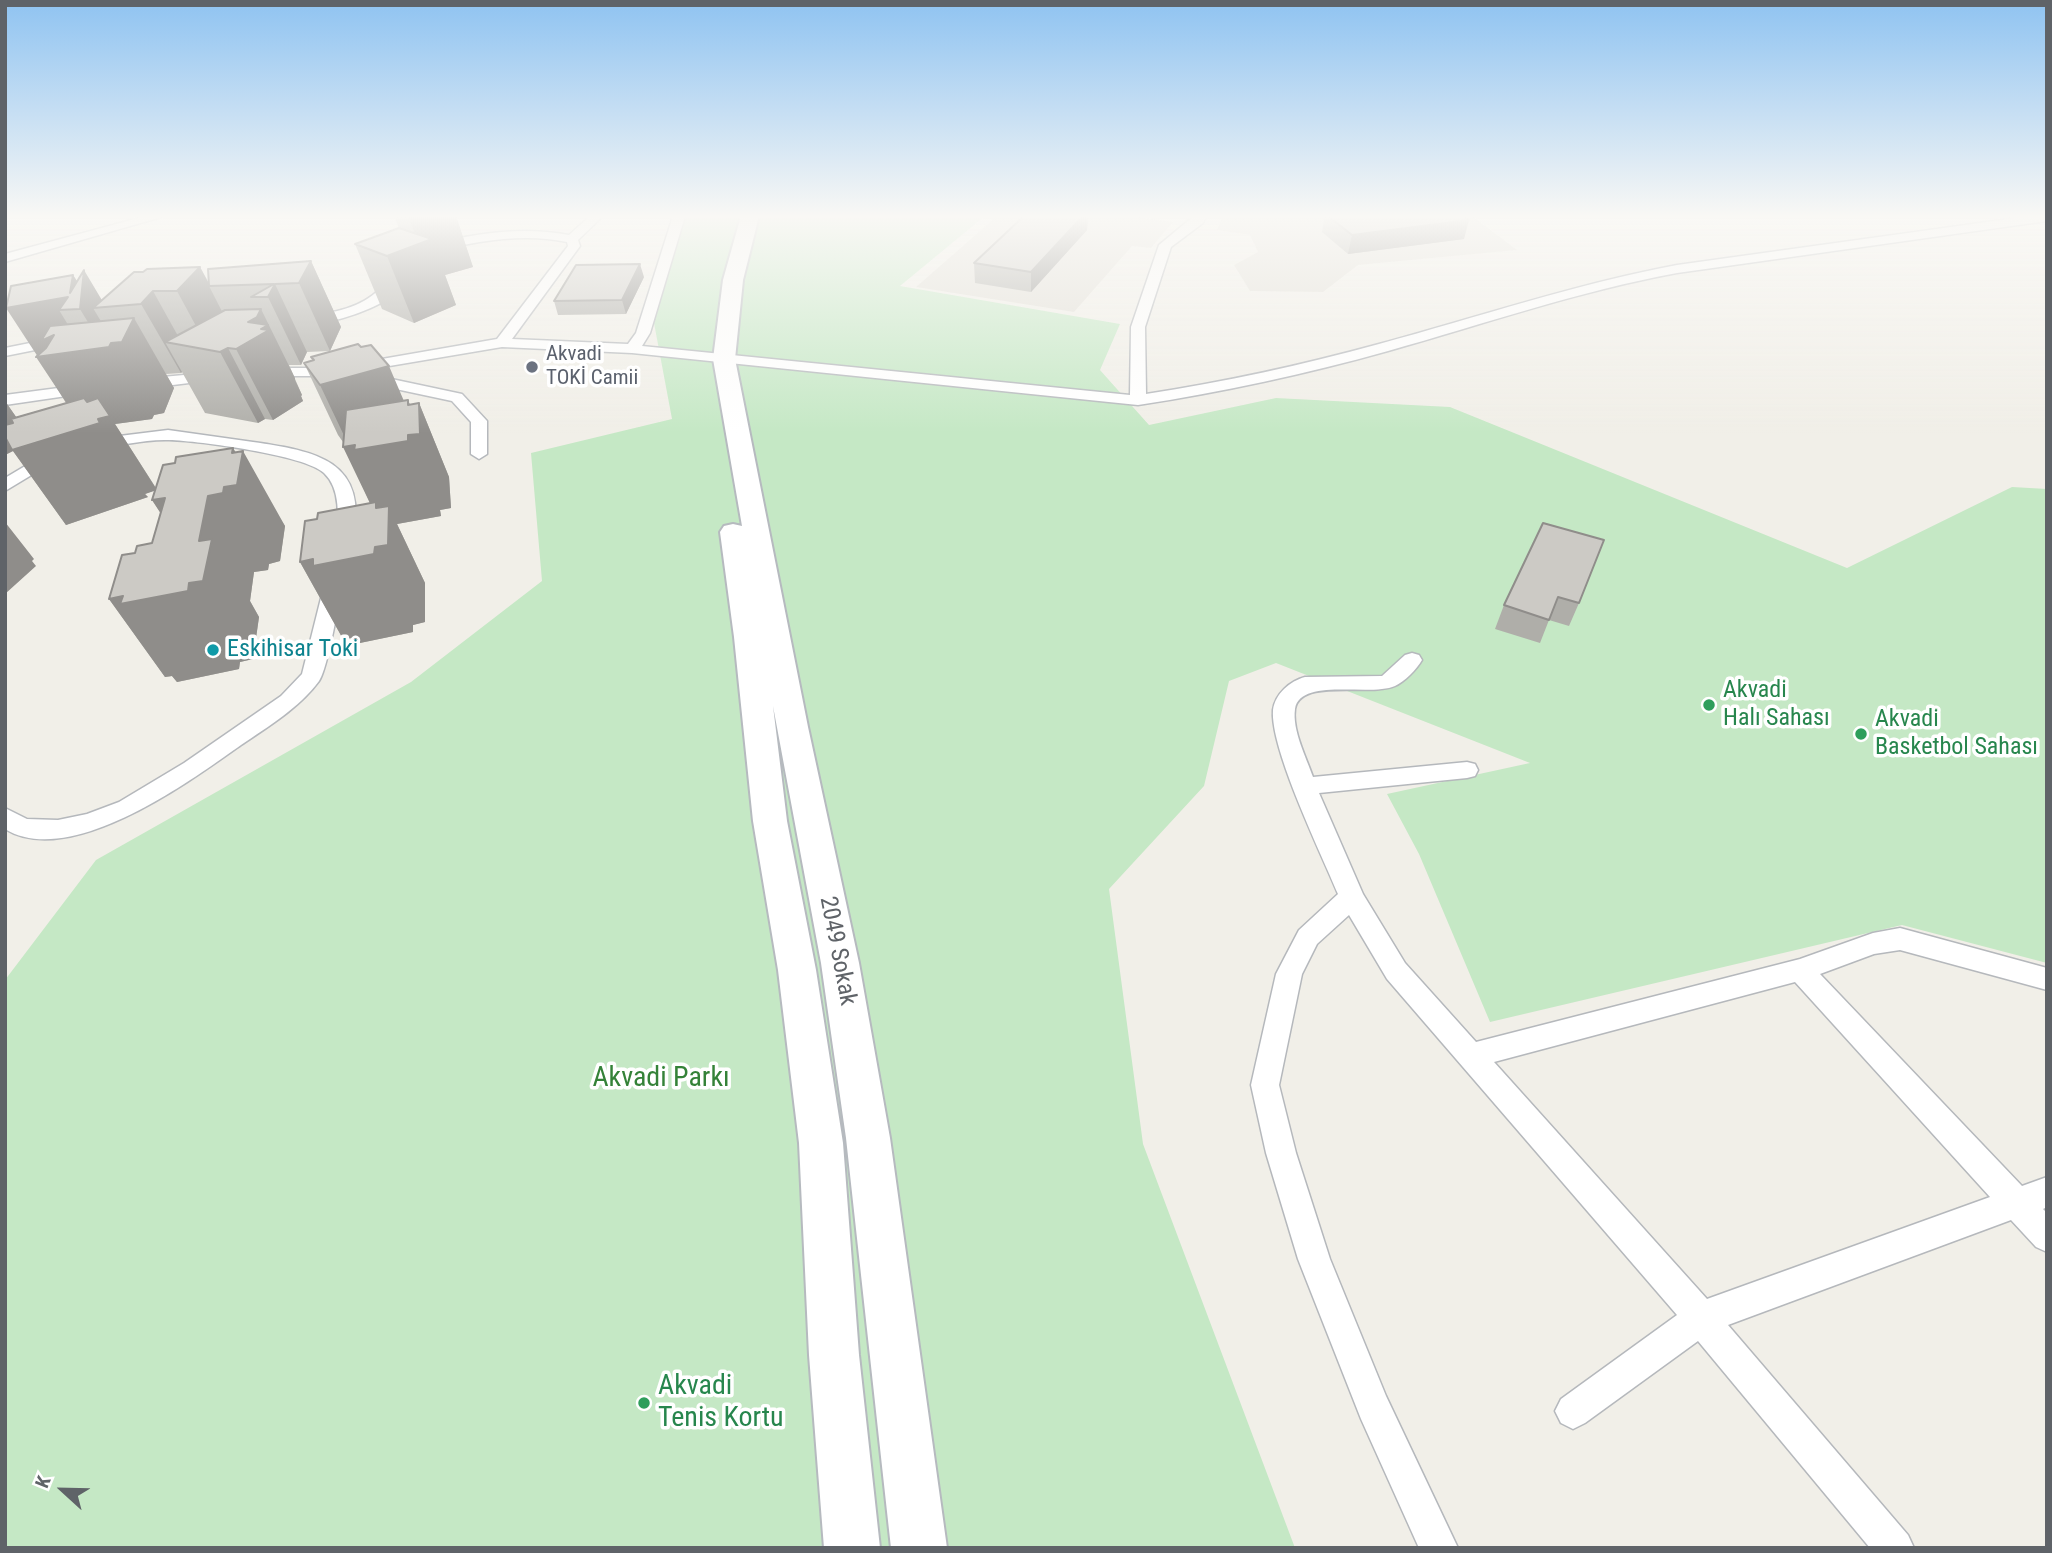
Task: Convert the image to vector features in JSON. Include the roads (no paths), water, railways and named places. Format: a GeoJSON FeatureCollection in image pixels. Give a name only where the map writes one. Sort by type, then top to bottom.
{"type":"FeatureCollection","features":[{"type":"Feature","properties":{"kind":"main road"},"geometry":{"type":"LineString","coordinates":[[716,358],[722,288]]}},
{"type":"Feature","properties":{"kind":"main road"},"geometry":{"type":"LineString","coordinates":[[716,358],[731,288]]}},
{"type":"Feature","properties":{"kind":"main road","name":"2049 Sokak"},"geometry":{"type":"LineString","coordinates":[[716,358],[770,821],[797,970],[821,1143],[834,1355],[852,1548]]}},
{"type":"Feature","properties":{"kind":"main road","name":"2049 Sokak"},"geometry":{"type":"LineString","coordinates":[[716,358],[842,976],[868,1138],[919,1548]]}},
{"type":"Feature","properties":{"kind":"street"},"geometry":{"type":"LineString","coordinates":[[298,320],[349,311],[373,302],[391,288]]}},
{"type":"Feature","properties":{"kind":"street"},"geometry":{"type":"LineString","coordinates":[[502,343],[543,288]]}},
{"type":"Feature","properties":{"kind":"street"},"geometry":{"type":"LineString","coordinates":[[632,349],[643,333],[657,288]]}},
{"type":"Feature","properties":{"kind":"street"},"geometry":{"type":"LineString","coordinates":[[1138,400],[1138,327],[1151,288]]}},
{"type":"Feature","properties":{"kind":"street"},"geometry":{"type":"LineString","coordinates":[[130,385],[239,374],[330,372],[502,343],[632,349],[1138,400],[1275,377],[1590,288]]}},
{"type":"Feature","properties":{"kind":"street"},"geometry":{"type":"LineString","coordinates":[[5,352],[71,339]]}},
{"type":"Feature","properties":{"kind":"street"},"geometry":{"type":"LineString","coordinates":[[330,372],[457,397],[479,421],[479,454]]}},
{"type":"Feature","properties":{"kind":"street"},"geometry":{"type":"LineString","coordinates":[[5,400],[104,387]]}},
{"type":"Feature","properties":{"kind":"street"},"geometry":{"type":"LineString","coordinates":[[24,397],[40,417]]}},
{"type":"Feature","properties":{"kind":"street"},"geometry":{"type":"LineString","coordinates":[[5,817],[23,828],[58,830],[127,808],[192,769],[289,701],[312,676],[348,520],[342,489],[332,471],[315,459],[289,452],[168,435],[78,446]]}},
{"type":"Feature","properties":{"kind":"street"},"geometry":{"type":"LineString","coordinates":[[5,486],[65,447],[57,437]]}},
{"type":"Feature","properties":{"kind":"street"},"geometry":{"type":"LineString","coordinates":[[1412,660],[1389,681],[1305,684],[1289,696],[1284,710],[1289,741],[1305,786],[1352,897],[1396,971],[1701,1318],[1895,1548]]}},
{"type":"Feature","properties":{"kind":"street"},"geometry":{"type":"LineString","coordinates":[[1305,786],[1466,770]]}},
{"type":"Feature","properties":{"kind":"street"},"geometry":{"type":"LineString","coordinates":[[1352,897],[1308,937],[1289,974],[1265,1085],[1281,1153],[1314,1259],[1373,1407],[1439,1548]]}},
{"type":"Feature","properties":{"kind":"street"},"geometry":{"type":"LineString","coordinates":[[1468,1056],[1800,970],[1874,944],[1900,939],[2047,979]]}},
{"type":"Feature","properties":{"kind":"street"},"geometry":{"type":"LineString","coordinates":[[1800,970],[2047,1236]]}},
{"type":"Feature","properties":{"kind":"street"},"geometry":{"type":"LineString","coordinates":[[1573,1411],[1701,1318],[2047,1192]]}},
{"type":"Feature","properties":{"kind":"place","name":"Akvadi TOKİ Camii"},"geometry":{"type":"Point","coordinates":[532,367]}},
{"type":"Feature","properties":{"kind":"place","name":"Eskihisar Toki"},"geometry":{"type":"Point","coordinates":[213,650]}},
{"type":"Feature","properties":{"kind":"place","name":"Akvadi Halı Sahası"},"geometry":{"type":"Point","coordinates":[1709,705]}},
{"type":"Feature","properties":{"kind":"place","name":"Akvadi Basketbol Sahası"},"geometry":{"type":"Point","coordinates":[1861,734]}},
{"type":"Feature","properties":{"kind":"place","name":"Akvadi Tenis Kortu"},"geometry":{"type":"Point","coordinates":[644,1403]}},
{"type":"Feature","properties":{"kind":"park label","name":"Akvadi Parkı"},"geometry":{"type":"Point","coordinates":[661,1079]}}]}
